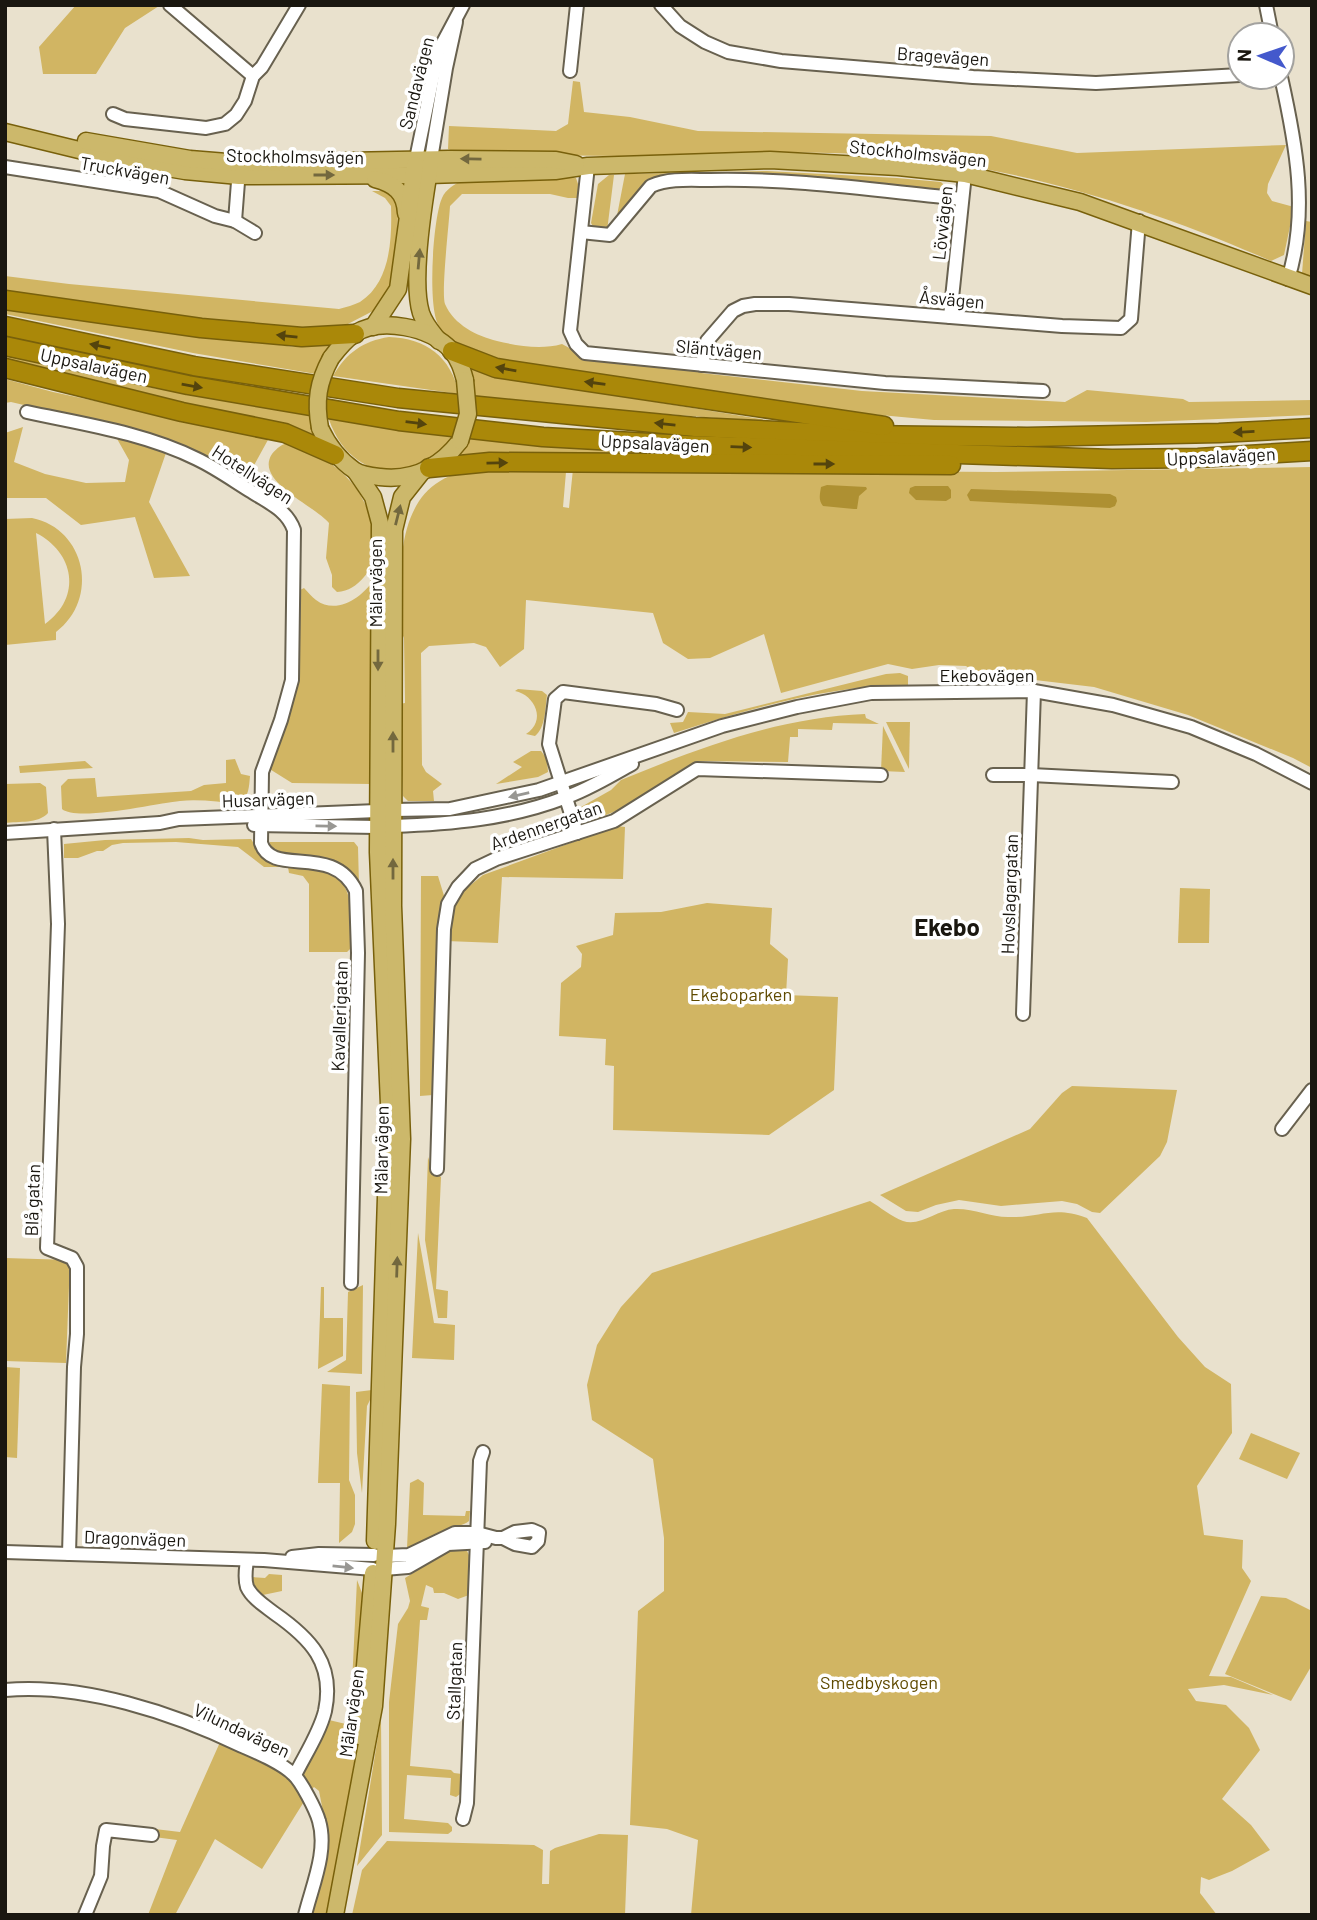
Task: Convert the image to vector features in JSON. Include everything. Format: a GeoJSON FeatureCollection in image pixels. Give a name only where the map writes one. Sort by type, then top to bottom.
{"type":"FeatureCollection","features":[{"type":"Feature","properties":{"kind":"highway"},"geometry":{"type":"LineString","coordinates":[[5,300],[201,328],[302,337],[355,334]]}},
{"type":"Feature","properties":{"kind":"highway","name":"Uppsalavägen"},"geometry":{"type":"LineString","coordinates":[[5,326],[194,366],[398,398],[695,427],[861,435],[1027,437],[1312,428]]}},
{"type":"Feature","properties":{"kind":"highway","name":"Uppsalavägen"},"geometry":{"type":"LineString","coordinates":[[5,346],[214,390],[399,421],[543,437],[687,445],[1112,459],[1198,458],[1312,451]]}},
{"type":"Feature","properties":{"kind":"highway"},"geometry":{"type":"LineString","coordinates":[[446,346],[496,368],[563,379],[873,425],[1027,437]]}},
{"type":"Feature","properties":{"kind":"highway"},"geometry":{"type":"LineString","coordinates":[[5,368],[182,412],[285,433],[335,454]]}},
{"type":"Feature","properties":{"kind":"highway"},"geometry":{"type":"LineString","coordinates":[[425,471],[490,462],[974,466],[1112,459]]}},
{"type":"Feature","properties":{"kind":"main road","name":"Stockholmsvägen"},"geometry":{"type":"LineString","coordinates":[[5,121],[123,149],[239,169],[364,176],[422,167],[458,174],[555,171],[587,166],[770,160],[898,167],[965,174],[1080,202],[1139,221],[1312,286]]}},
{"type":"Feature","properties":{"kind":"main road","name":"Stockholmsvägen"},"geometry":{"type":"LineString","coordinates":[[5,132],[120,160],[185,171],[422,167],[556,160],[587,166]]}},
{"type":"Feature","properties":{"kind":"main road"},"geometry":{"type":"LineString","coordinates":[[422,167],[418,290],[421,311],[426,325],[446,346],[461,366],[466,380],[468,414],[460,440],[446,457],[425,471],[404,477],[386,478],[356,472],[335,454],[320,428],[318,389],[331,358],[355,334],[373,327],[402,327],[418,330],[446,346]]}},
{"type":"Feature","properties":{"kind":"main road"},"geometry":{"type":"LineString","coordinates":[[373,327],[398,289],[406,236],[422,167]]}},
{"type":"Feature","properties":{"kind":"main road"},"geometry":{"type":"LineString","coordinates":[[422,228],[434,196],[458,174]]}},
{"type":"Feature","properties":{"kind":"main road"},"geometry":{"type":"LineString","coordinates":[[364,176],[392,185],[405,198],[406,236]]}},
{"type":"Feature","properties":{"kind":"main road","name":"Mälarvägen"},"geometry":{"type":"LineString","coordinates":[[385,818],[394,530],[402,497],[425,471]]}},
{"type":"Feature","properties":{"kind":"main road","name":"Mälarvägen"},"geometry":{"type":"LineString","coordinates":[[335,1915],[351,1832],[379,1562],[401,1139],[393,906],[385,818],[380,523],[373,497],[356,472]]}},
{"type":"Feature","properties":{"kind":"street"},"geometry":{"type":"LineString","coordinates":[[170,5],[253,76]]}},
{"type":"Feature","properties":{"kind":"street"},"geometry":{"type":"LineString","coordinates":[[113,114],[125,119],[206,128],[225,124],[236,115],[245,100],[253,76],[262,67],[299,5]]}},
{"type":"Feature","properties":{"kind":"street","name":"Sandavägen"},"geometry":{"type":"LineString","coordinates":[[422,167],[429,89],[438,52],[463,5]]}},
{"type":"Feature","properties":{"kind":"street"},"geometry":{"type":"LineString","coordinates":[[570,71],[577,5]]}},
{"type":"Feature","properties":{"kind":"street","name":"Bragevägen"},"geometry":{"type":"LineString","coordinates":[[661,5],[680,26],[705,42],[728,52],[781,61],[973,77],[1096,83],[1226,76]]}},
{"type":"Feature","properties":{"kind":"street"},"geometry":{"type":"LineString","coordinates":[[1284,91],[1298,172],[1299,218],[1288,279]]}},
{"type":"Feature","properties":{"kind":"street","name":"Släntvägen"},"geometry":{"type":"LineString","coordinates":[[587,166],[570,331],[576,344],[585,353],[604,357],[921,386],[1043,391]]}},
{"type":"Feature","properties":{"kind":"street","name":"Truckvägen"},"geometry":{"type":"LineString","coordinates":[[5,167],[159,191],[215,216],[235,221],[255,233]]}},
{"type":"Feature","properties":{"kind":"street"},"geometry":{"type":"LineString","coordinates":[[235,221],[239,169]]}},
{"type":"Feature","properties":{"kind":"street"},"geometry":{"type":"LineString","coordinates":[[1298,172],[1312,174]]}},
{"type":"Feature","properties":{"kind":"street","name":"Lövvägen"},"geometry":{"type":"LineString","coordinates":[[950,317],[965,174]]}},
{"type":"Feature","properties":{"kind":"street"},"geometry":{"type":"LineString","coordinates":[[581,232],[610,234],[651,186],[661,182],[745,179],[962,199]]}},
{"type":"Feature","properties":{"kind":"street","name":"Åsvägen"},"geometry":{"type":"LineString","coordinates":[[702,365],[707,341],[733,312],[743,306],[789,304],[1062,326],[1121,328],[1131,318],[1139,221]]}},
{"type":"Feature","properties":{"kind":"street","name":"Hotellvägen"},"geometry":{"type":"LineString","coordinates":[[27,412],[119,432],[175,450],[197,459],[280,509],[290,518],[294,530],[292,680],[262,772],[261,821]]}},
{"type":"Feature","properties":{"kind":"street","name":"Ekebovägen"},"geometry":{"type":"LineString","coordinates":[[385,818],[494,801],[561,783],[722,726],[797,707],[871,693],[1034,691],[1113,705],[1191,727],[1256,754],[1312,783]]}},
{"type":"Feature","properties":{"kind":"street","name":"Hovslagargatan"},"geometry":{"type":"LineString","coordinates":[[1023,1014],[1034,691]]}},
{"type":"Feature","properties":{"kind":"street"},"geometry":{"type":"LineString","coordinates":[[577,833],[549,744],[555,699],[563,692],[656,704],[677,710]]}},
{"type":"Feature","properties":{"kind":"street","name":"Ekebovägen"},"geometry":{"type":"LineString","coordinates":[[385,818],[455,824],[487,819],[566,798],[654,752]]}},
{"type":"Feature","properties":{"kind":"street","name":"Ardennergatan"},"geometry":{"type":"LineString","coordinates":[[437,1169],[444,929],[448,904],[458,887],[475,869],[496,859],[614,821],[698,769],[881,775]]}},
{"type":"Feature","properties":{"kind":"street"},"geometry":{"type":"LineString","coordinates":[[993,775],[1172,782]]}},
{"type":"Feature","properties":{"kind":"street","name":"Husarvägen"},"geometry":{"type":"LineString","coordinates":[[5,833],[160,823],[179,819],[261,821],[385,818]]}},
{"type":"Feature","properties":{"kind":"street","name":"Kavallerigatan"},"geometry":{"type":"LineString","coordinates":[[261,821],[261,843],[264,852],[270,857],[280,861],[313,861],[335,868],[352,883],[356,891],[358,953],[351,1283]]}},
{"type":"Feature","properties":{"kind":"street","name":"Blå gatan"},"geometry":{"type":"LineString","coordinates":[[54,829],[58,924],[47,1248],[72,1258],[77,1268],[69,1554]]}},
{"type":"Feature","properties":{"kind":"street"},"geometry":{"type":"LineString","coordinates":[[1282,1129],[1312,1090]]}},
{"type":"Feature","properties":{"kind":"street","name":"Stallgatan"},"geometry":{"type":"LineString","coordinates":[[463,1819],[467,1803],[480,1461],[483,1452]]}},
{"type":"Feature","properties":{"kind":"street"},"geometry":{"type":"LineString","coordinates":[[379,1562],[409,1555],[448,1535],[477,1538],[487,1542],[500,1538]]}},
{"type":"Feature","properties":{"kind":"street","name":"Dragonvägen"},"geometry":{"type":"LineString","coordinates":[[5,1552],[247,1560],[319,1554],[379,1562]]}},
{"type":"Feature","properties":{"kind":"street","name":"Vilundavägen"},"geometry":{"type":"LineString","coordinates":[[5,1690],[80,1694],[139,1706],[223,1737],[295,1775],[324,1714],[326,1677],[322,1662],[302,1633],[252,1595],[246,1581],[247,1560]]}},
{"type":"Feature","properties":{"kind":"street"},"geometry":{"type":"LineString","coordinates":[[295,1775],[314,1810],[321,1831],[320,1860],[306,1915]]}},
{"type":"Feature","properties":{"kind":"street"},"geometry":{"type":"LineString","coordinates":[[85,1915],[101,1876],[106,1830],[152,1835]]}},
{"type":"Feature","properties":{"kind":"green space"},"geometry":{"type":"Polygon","coordinates":[[[76,5],[159,6],[125,28],[96,74],[43,74],[39,47],[76,5]]]}},
{"type":"Feature","properties":{"kind":"green space"},"geometry":{"type":"Polygon","coordinates":[[[573,81],[580,82],[584,112],[630,117],[698,131],[991,136],[1077,153],[1286,145],[1268,184],[1267,193],[1272,201],[1294,207],[1284,255],[1271,261],[1182,225],[1090,194],[996,171],[948,163],[830,153],[599,156],[456,152],[448,149],[449,126],[556,131],[568,124],[573,81]]]}},
{"type":"Feature","properties":{"kind":"green space"},"geometry":{"type":"Polygon","coordinates":[[[767,171],[941,182],[949,190],[945,194],[660,178],[615,226],[625,174],[767,171]]]}},
{"type":"Feature","properties":{"kind":"green space"},"geometry":{"type":"Polygon","coordinates":[[[609,175],[614,175],[607,231],[594,228],[591,223],[598,184],[609,175]]]}},
{"type":"Feature","properties":{"kind":"green space"},"geometry":{"type":"Polygon","coordinates":[[[565,176],[576,178],[579,187],[577,198],[550,194],[462,194],[450,206],[445,304],[460,324],[474,333],[513,344],[538,347],[562,344],[593,361],[688,368],[701,373],[862,391],[1065,402],[1087,390],[1183,399],[1189,402],[1312,400],[1312,415],[1146,422],[934,420],[837,411],[498,362],[458,345],[439,326],[433,301],[434,243],[444,195],[462,180],[565,176]]]}},
{"type":"Feature","properties":{"kind":"green space"},"geometry":{"type":"Polygon","coordinates":[[[372,191],[385,191],[394,195],[399,205],[393,277],[388,294],[373,311],[344,326],[314,330],[199,320],[5,294],[5,276],[339,309],[360,302],[370,293],[378,283],[388,258],[391,206],[385,198],[372,191]]]}},
{"type":"Feature","properties":{"kind":"green space"},"geometry":{"type":"Polygon","coordinates":[[[1306,221],[1312,222],[1312,276],[1302,274],[1306,221]]]}},
{"type":"Feature","properties":{"kind":"green space"},"geometry":{"type":"Polygon","coordinates":[[[5,307],[294,347],[334,345],[316,374],[193,353],[5,314],[5,307]]]}},
{"type":"Feature","properties":{"kind":"green space"},"geometry":{"type":"Polygon","coordinates":[[[389,337],[414,341],[435,352],[450,370],[459,394],[333,376],[356,349],[389,337]]]}},
{"type":"Feature","properties":{"kind":"green space"},"geometry":{"type":"Polygon","coordinates":[[[5,355],[153,388],[313,415],[320,441],[5,362],[5,355]]]}},
{"type":"Feature","properties":{"kind":"green space"},"geometry":{"type":"Polygon","coordinates":[[[466,365],[507,378],[768,422],[476,399],[466,365]]]}},
{"type":"Feature","properties":{"kind":"green space"},"geometry":{"type":"Polygon","coordinates":[[[5,379],[53,392],[269,438],[252,469],[241,461],[220,462],[173,442],[11,402],[5,403],[5,379]]]}},
{"type":"Feature","properties":{"kind":"green space"},"geometry":{"type":"Polygon","coordinates":[[[327,413],[456,431],[441,450],[423,463],[404,470],[385,470],[366,465],[350,454],[336,436],[327,413]]]}},
{"type":"Feature","properties":{"kind":"green space"},"geometry":{"type":"Polygon","coordinates":[[[23,427],[14,462],[45,474],[86,483],[125,482],[129,460],[116,437],[167,450],[149,502],[190,576],[154,578],[135,517],[81,525],[46,498],[5,498],[5,433],[23,427]]]}},
{"type":"Feature","properties":{"kind":"green space"},"geometry":{"type":"Polygon","coordinates":[[[470,435],[513,441],[710,458],[454,458],[470,435]]]}},
{"type":"Feature","properties":{"kind":"green space"},"geometry":{"type":"Polygon","coordinates":[[[290,442],[324,459],[339,470],[352,483],[365,504],[374,530],[374,555],[371,567],[364,577],[349,589],[337,592],[332,587],[332,575],[326,558],[329,523],[288,492],[271,474],[269,464],[272,454],[290,442]]]}},
{"type":"Feature","properties":{"kind":"green space"},"geometry":{"type":"Polygon","coordinates":[[[1312,467],[1312,768],[1188,715],[1094,687],[976,673],[966,666],[939,665],[912,669],[888,664],[781,693],[764,634],[710,658],[688,659],[663,643],[653,613],[526,600],[524,649],[500,667],[486,647],[474,643],[429,646],[421,653],[422,765],[426,772],[442,784],[433,791],[434,801],[408,801],[403,796],[399,704],[405,703],[404,638],[400,629],[403,549],[408,525],[418,503],[433,486],[456,474],[486,469],[566,472],[563,507],[569,508],[573,469],[996,472],[1312,467]]]}},
{"type":"Feature","properties":{"kind":"green space"},"geometry":{"type":"Polygon","coordinates":[[[32,518],[50,525],[65,536],[75,550],[81,567],[82,584],[78,602],[70,618],[56,632],[56,640],[5,645],[5,519],[32,518]],[[36,533],[45,624],[65,601],[69,588],[66,563],[49,541],[36,533]]]}},
{"type":"Feature","properties":{"kind":"green space"},"geometry":{"type":"Polygon","coordinates":[[[374,579],[371,784],[292,783],[268,768],[287,724],[297,684],[298,591],[304,588],[314,599],[324,604],[341,605],[364,592],[374,579]]]}},
{"type":"Feature","properties":{"kind":"green space"},"geometry":{"type":"Polygon","coordinates":[[[900,673],[908,676],[908,685],[819,694],[760,707],[674,733],[670,723],[683,722],[688,712],[725,714],[886,674],[900,673]]]}},
{"type":"Feature","properties":{"kind":"green space"},"geometry":{"type":"Polygon","coordinates":[[[515,691],[542,691],[547,695],[543,722],[535,736],[526,734],[536,722],[536,709],[528,698],[515,691]]]}},
{"type":"Feature","properties":{"kind":"green space"},"geometry":{"type":"Polygon","coordinates":[[[865,714],[866,718],[879,724],[833,723],[832,730],[798,729],[798,737],[790,737],[788,762],[699,761],[623,808],[594,820],[586,820],[580,815],[581,807],[611,790],[621,780],[710,746],[802,721],[865,714]]]}},
{"type":"Feature","properties":{"kind":"green space"},"geometry":{"type":"Polygon","coordinates":[[[886,722],[910,722],[909,769],[886,722]]]}},
{"type":"Feature","properties":{"kind":"green space"},"geometry":{"type":"Polygon","coordinates":[[[883,726],[905,772],[881,771],[883,726]]]}},
{"type":"Feature","properties":{"kind":"green space"},"geometry":{"type":"Polygon","coordinates":[[[531,751],[541,751],[547,759],[548,772],[538,777],[496,784],[522,767],[513,762],[531,751]]]}},
{"type":"Feature","properties":{"kind":"green space"},"geometry":{"type":"Polygon","coordinates":[[[235,759],[241,774],[250,776],[247,795],[240,804],[187,800],[84,814],[62,809],[61,786],[68,779],[95,778],[97,797],[191,791],[204,785],[226,783],[226,760],[235,759]]]}},
{"type":"Feature","properties":{"kind":"green space"},"geometry":{"type":"Polygon","coordinates":[[[85,761],[93,768],[20,773],[19,766],[85,761]]]}},
{"type":"Feature","properties":{"kind":"green space"},"geometry":{"type":"Polygon","coordinates":[[[40,783],[46,787],[48,813],[34,820],[5,823],[5,784],[40,783]]]}},
{"type":"Feature","properties":{"kind":"green space"},"geometry":{"type":"Polygon","coordinates":[[[617,826],[625,827],[623,879],[502,877],[498,943],[446,941],[450,913],[462,892],[483,875],[617,826]]]}},
{"type":"Feature","properties":{"kind":"green space"},"geometry":{"type":"Polygon","coordinates":[[[189,838],[251,839],[262,857],[271,863],[318,868],[331,873],[341,881],[347,891],[352,916],[352,947],[347,952],[309,952],[309,884],[303,876],[289,873],[288,867],[264,867],[238,847],[176,842],[123,843],[78,858],[64,858],[64,844],[189,838]]]}},
{"type":"Feature","properties":{"kind":"green space"},"geometry":{"type":"Polygon","coordinates":[[[270,842],[354,842],[358,847],[359,885],[337,864],[283,854],[270,848],[270,842]]]}},
{"type":"Feature","properties":{"kind":"green space"},"geometry":{"type":"Polygon","coordinates":[[[421,876],[438,876],[445,899],[439,919],[433,1095],[420,1096],[421,876]]]}},
{"type":"Feature","properties":{"kind":"green space"},"geometry":{"type":"Polygon","coordinates":[[[1180,888],[1210,889],[1209,943],[1178,943],[1180,888]]]}},
{"type":"Feature","properties":{"kind":"green space","name":"Ekeboparken"},"geometry":{"type":"Polygon","coordinates":[[[707,903],[772,908],[770,944],[788,959],[786,995],[838,997],[834,1090],[769,1135],[613,1130],[614,1066],[605,1065],[606,1039],[559,1036],[561,983],[581,967],[582,954],[576,946],[613,935],[615,913],[661,912],[707,903]]]}},
{"type":"Feature","properties":{"kind":"green space"},"geometry":{"type":"Polygon","coordinates":[[[1072,1086],[1177,1090],[1167,1142],[1160,1156],[1100,1213],[1062,1201],[1001,1206],[959,1200],[918,1212],[906,1211],[880,1195],[1030,1129],[1062,1093],[1072,1086]]]}},
{"type":"Feature","properties":{"kind":"green space"},"geometry":{"type":"Polygon","coordinates":[[[428,1157],[433,1172],[441,1177],[436,1289],[448,1291],[447,1318],[438,1318],[425,1240],[428,1157]]]}},
{"type":"Feature","properties":{"kind":"green space","name":"Smedbyskogen"},"geometry":{"type":"Polygon","coordinates":[[[870,1201],[895,1217],[909,1222],[954,1209],[1001,1217],[1065,1212],[1087,1218],[1178,1337],[1205,1367],[1231,1384],[1232,1433],[1197,1486],[1204,1535],[1243,1540],[1242,1568],[1251,1581],[1209,1676],[1231,1677],[1273,1695],[1224,1685],[1188,1689],[1196,1701],[1226,1705],[1249,1728],[1260,1750],[1222,1799],[1251,1825],[1270,1850],[1209,1880],[1201,1877],[1200,1893],[1217,1915],[691,1915],[698,1840],[667,1829],[630,1825],[638,1611],[664,1591],[664,1538],[653,1459],[592,1420],[587,1385],[597,1345],[621,1307],[652,1273],[870,1201]]]}},
{"type":"Feature","properties":{"kind":"green space"},"geometry":{"type":"Polygon","coordinates":[[[418,1233],[434,1323],[455,1325],[454,1360],[412,1358],[418,1233]]]}},
{"type":"Feature","properties":{"kind":"green space"},"geometry":{"type":"Polygon","coordinates":[[[5,1258],[70,1260],[66,1363],[5,1361],[5,1258]]]}},
{"type":"Feature","properties":{"kind":"green space"},"geometry":{"type":"Polygon","coordinates":[[[363,1285],[362,1374],[327,1372],[346,1360],[348,1292],[363,1285]]]}},
{"type":"Feature","properties":{"kind":"green space"},"geometry":{"type":"Polygon","coordinates":[[[321,1287],[324,1287],[324,1318],[343,1318],[343,1356],[318,1369],[321,1287]]]}},
{"type":"Feature","properties":{"kind":"green space"},"geometry":{"type":"Polygon","coordinates":[[[5,1367],[20,1368],[17,1458],[5,1457],[5,1367]]]}},
{"type":"Feature","properties":{"kind":"green space"},"geometry":{"type":"Polygon","coordinates":[[[322,1384],[350,1386],[349,1480],[355,1495],[355,1524],[352,1532],[339,1543],[340,1483],[318,1483],[322,1384]]]}},
{"type":"Feature","properties":{"kind":"green space"},"geometry":{"type":"Polygon","coordinates":[[[372,1390],[367,1406],[362,1493],[357,1453],[356,1392],[372,1390]]]}},
{"type":"Feature","properties":{"kind":"green space"},"geometry":{"type":"Polygon","coordinates":[[[1251,1433],[1300,1453],[1287,1479],[1239,1459],[1251,1433]]]}},
{"type":"Feature","properties":{"kind":"green space"},"geometry":{"type":"Polygon","coordinates":[[[418,1479],[424,1483],[423,1515],[465,1516],[466,1511],[470,1511],[469,1521],[407,1548],[410,1483],[418,1479]]]}},
{"type":"Feature","properties":{"kind":"green space"},"geometry":{"type":"Polygon","coordinates":[[[457,1548],[466,1549],[470,1557],[469,1595],[458,1599],[444,1593],[434,1593],[433,1588],[426,1585],[421,1606],[429,1608],[427,1620],[420,1620],[410,1766],[451,1770],[462,1774],[463,1792],[456,1797],[450,1795],[451,1778],[407,1775],[404,1819],[448,1823],[452,1831],[448,1834],[389,1832],[389,1702],[398,1624],[410,1601],[405,1578],[457,1548]]]}},
{"type":"Feature","properties":{"kind":"green space"},"geometry":{"type":"Polygon","coordinates":[[[269,1574],[282,1575],[282,1591],[258,1596],[253,1591],[251,1577],[265,1578],[269,1574]]]}},
{"type":"Feature","properties":{"kind":"green space"},"geometry":{"type":"Polygon","coordinates":[[[357,1580],[362,1593],[368,1598],[354,1763],[330,1915],[311,1915],[328,1837],[319,1791],[314,1787],[309,1792],[302,1779],[305,1766],[329,1720],[350,1725],[357,1580]]]}},
{"type":"Feature","properties":{"kind":"green space"},"geometry":{"type":"Polygon","coordinates":[[[1261,1596],[1286,1598],[1312,1611],[1312,1665],[1291,1701],[1225,1674],[1261,1596]]]}},
{"type":"Feature","properties":{"kind":"green space"},"geometry":{"type":"Polygon","coordinates":[[[381,1718],[382,1835],[357,1866],[381,1718]]]}},
{"type":"Feature","properties":{"kind":"green space"},"geometry":{"type":"Polygon","coordinates":[[[221,1740],[286,1772],[290,1779],[295,1780],[305,1800],[262,1869],[215,1839],[175,1915],[148,1915],[177,1840],[154,1837],[155,1829],[180,1832],[221,1740]]]}},
{"type":"Feature","properties":{"kind":"green space"},"geometry":{"type":"Polygon","coordinates":[[[599,1834],[628,1835],[625,1915],[352,1915],[362,1870],[387,1841],[534,1845],[543,1850],[542,1884],[549,1884],[550,1851],[599,1834]]]}},
{"type":"Feature","properties":{"kind":"shaded area"},"geometry":{"type":"Polygon","coordinates":[[[827,485],[867,489],[859,496],[857,509],[823,506],[820,499],[821,487],[827,485]]]}},
{"type":"Feature","properties":{"kind":"shaded area"},"geometry":{"type":"Polygon","coordinates":[[[948,486],[951,498],[946,501],[916,500],[909,493],[910,488],[948,486]]]}},
{"type":"Feature","properties":{"kind":"shaded area"},"geometry":{"type":"Polygon","coordinates":[[[971,489],[1110,494],[1116,497],[1117,501],[1115,506],[1110,508],[970,501],[967,495],[971,489]]]}},
{"type":"Feature","properties":{"kind":"district","name":"Ekebo"},"geometry":{"type":"Point","coordinates":[947,926]}}]}
